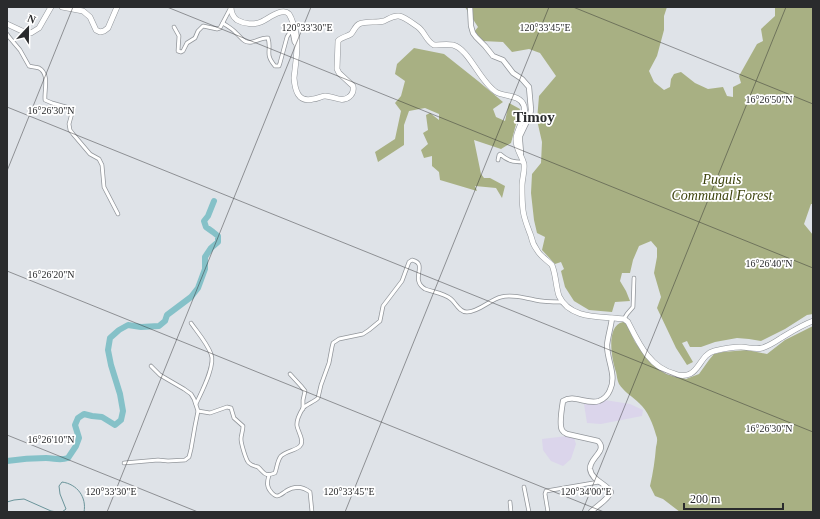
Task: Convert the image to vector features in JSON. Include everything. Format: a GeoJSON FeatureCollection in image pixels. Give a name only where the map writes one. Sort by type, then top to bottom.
{"type":"FeatureCollection","features":[{"type":"Feature","properties":{"kind":"main road"},"geometry":{"type":"LineString","coordinates":[[7,24],[22,31],[31,33],[39,28],[51,7]]}},
{"type":"Feature","properties":{"kind":"main road"},"geometry":{"type":"LineString","coordinates":[[62,7],[83,11],[90,17],[96,30],[100,32],[108,28],[116,7]]}},
{"type":"Feature","properties":{"kind":"main road"},"geometry":{"type":"LineString","coordinates":[[231,7],[232,14],[236,19],[240,22],[248,24],[260,22],[281,12],[288,13],[290,15],[295,28],[297,46],[294,78],[300,97],[309,100],[328,96],[341,100],[346,99],[353,93],[353,86],[339,73],[338,69],[338,41],[340,38],[350,35],[357,25],[361,23],[385,20],[394,16],[402,17],[421,30],[432,44],[457,47],[469,59],[492,88],[499,93],[512,96],[521,102],[524,106],[525,112],[517,133],[516,145],[522,160]]}},
{"type":"Feature","properties":{"kind":"main road"},"geometry":{"type":"LineString","coordinates":[[470,7],[473,33],[493,56],[503,60],[513,73],[522,79],[529,87],[531,110],[529,119],[520,136],[524,170],[522,186],[523,210],[537,251],[552,265],[557,289],[562,302],[572,310],[579,313],[624,319],[628,322],[637,340],[655,365],[668,372],[684,376],[694,371],[710,353],[731,348],[742,347],[757,349],[768,346],[813,321]]}},
{"type":"Feature","properties":{"kind":"main road"},"geometry":{"type":"LineString","coordinates":[[591,512],[607,499],[611,492],[607,487],[599,482],[592,474],[590,469],[592,461],[600,452],[600,443],[598,441],[563,432],[560,427],[561,408],[563,401],[567,399],[571,398],[590,402],[601,400],[608,394],[612,386],[613,379],[607,347],[612,318]]}},
{"type":"Feature","properties":{"kind":"street"},"geometry":{"type":"LineString","coordinates":[[174,27],[179,36],[178,51],[182,52],[186,44],[195,38],[198,31],[203,26],[218,29],[223,23],[231,7]]}},
{"type":"Feature","properties":{"kind":"street"},"geometry":{"type":"LineString","coordinates":[[223,23],[237,33],[242,40],[246,42],[251,43],[265,37],[268,38],[268,55],[275,66],[278,66],[280,63],[287,37],[290,32],[292,32],[294,42],[297,46]]}},
{"type":"Feature","properties":{"kind":"street"},"geometry":{"type":"LineString","coordinates":[[7,34],[20,50],[29,66],[39,68],[44,75],[46,81],[45,100],[71,110],[72,113],[69,124],[70,130],[90,154],[99,159],[102,165],[104,187],[118,214]]}},
{"type":"Feature","properties":{"kind":"street"},"geometry":{"type":"LineString","coordinates":[[498,160],[500,154],[506,160],[514,162],[522,160]]}},
{"type":"Feature","properties":{"kind":"street"},"geometry":{"type":"LineString","coordinates":[[198,411],[210,413],[227,407],[231,408],[234,418],[243,426],[241,438],[248,463],[258,468],[264,474],[269,475],[275,473],[282,455],[300,447],[302,443],[302,439],[298,431],[297,421],[303,409],[318,398],[329,363],[333,343],[339,338],[363,334],[380,321],[385,302],[402,281],[409,262],[412,260],[418,262],[418,280],[419,285],[422,288],[446,296],[459,308],[466,312],[474,310],[502,296],[516,296],[535,300],[562,302]]}},
{"type":"Feature","properties":{"kind":"street"},"geometry":{"type":"LineString","coordinates":[[624,319],[633,307],[634,278]]}},
{"type":"Feature","properties":{"kind":"street"},"geometry":{"type":"LineString","coordinates":[[191,323],[211,353],[212,358],[209,374],[196,404]]}},
{"type":"Feature","properties":{"kind":"street"},"geometry":{"type":"LineString","coordinates":[[124,463],[150,460],[180,461],[189,457],[198,411],[194,399],[191,394],[160,376],[151,366]]}},
{"type":"Feature","properties":{"kind":"street"},"geometry":{"type":"LineString","coordinates":[[290,374],[305,391],[303,409]]}},
{"type":"Feature","properties":{"kind":"street"},"geometry":{"type":"LineString","coordinates":[[269,475],[267,483],[268,488],[276,496],[279,496],[294,487],[305,489],[310,494],[312,512]]}},
{"type":"Feature","properties":{"kind":"street"},"geometry":{"type":"LineString","coordinates":[[548,512],[544,494],[546,492],[599,482]]}},
{"type":"Feature","properties":{"kind":"street"},"geometry":{"type":"LineString","coordinates":[[524,487],[529,512]]}},
{"type":"Feature","properties":{"kind":"street"},"geometry":{"type":"LineString","coordinates":[[510,502],[511,512]]}},
{"type":"Feature","properties":{"kind":"shaded area"},"geometry":{"type":"Polygon","coordinates":[[[605,400],[630,404],[643,410],[642,416],[601,424],[587,423],[584,404],[605,400]]]}},
{"type":"Feature","properties":{"kind":"shaded area"},"geometry":{"type":"Polygon","coordinates":[[[567,436],[574,438],[576,444],[571,459],[563,466],[551,461],[543,450],[542,439],[567,436]]]}},
{"type":"Feature","properties":{"kind":"green space","name":"Puguis Communal Forest"},"geometry":{"type":"Polygon","coordinates":[[[465,7],[667,7],[664,16],[664,30],[657,56],[649,71],[654,82],[664,90],[670,87],[671,79],[674,74],[681,72],[695,83],[708,89],[723,87],[727,96],[733,97],[733,87],[741,83],[739,76],[757,44],[763,41],[761,29],[775,16],[775,7],[813,7],[813,204],[811,204],[804,224],[813,235],[813,314],[807,315],[785,329],[761,341],[737,338],[715,342],[701,347],[690,347],[687,341],[682,343],[693,362],[687,365],[676,348],[657,308],[661,297],[654,273],[657,248],[651,241],[639,246],[633,260],[630,273],[622,273],[620,281],[630,301],[615,302],[612,312],[589,310],[574,301],[565,287],[561,271],[564,269],[561,262],[555,264],[542,250],[545,237],[537,233],[531,193],[532,174],[541,163],[542,142],[537,120],[539,96],[556,76],[540,53],[529,49],[512,52],[503,42],[482,41],[474,32],[478,27],[465,7]]]}},
{"type":"Feature","properties":{"kind":"green space"},"geometry":{"type":"Polygon","coordinates":[[[414,48],[444,54],[503,102],[493,109],[496,117],[505,121],[509,103],[520,109],[511,143],[501,149],[474,140],[481,174],[484,178],[490,178],[505,186],[502,198],[496,188],[475,186],[477,191],[440,180],[439,172],[432,166],[432,156],[424,158],[421,150],[428,144],[423,133],[428,130],[426,115],[430,113],[439,120],[439,114],[425,108],[409,111],[404,125],[404,145],[378,162],[375,152],[395,139],[401,111],[395,103],[401,96],[405,81],[395,74],[397,64],[414,48]]]}},
{"type":"Feature","properties":{"kind":"green space"},"geometry":{"type":"Polygon","coordinates":[[[623,322],[626,323],[635,342],[643,353],[656,367],[668,374],[686,379],[699,374],[714,354],[747,350],[767,354],[785,340],[813,326],[813,512],[680,512],[663,499],[655,496],[650,486],[657,436],[648,414],[619,384],[613,360],[611,344],[612,336],[617,325],[623,322]]]}},
{"type":"Feature","properties":{"kind":"waterway"},"geometry":{"type":"LineString","coordinates":[[7,461],[31,458],[68,458],[76,446],[79,438],[75,425],[78,418],[84,414],[102,417],[115,425],[121,420],[123,411],[120,394],[108,350],[110,338],[119,330],[128,325],[141,327],[159,326],[165,321],[167,315],[191,297],[198,288],[205,269],[205,257],[211,248],[218,242],[218,236],[206,227],[204,221],[208,216],[214,201]]}},
{"type":"Feature","properties":{"kind":"waterway"},"geometry":{"type":"LineString","coordinates":[[62,512],[66,509],[60,494],[59,486],[62,482],[72,485],[80,492],[84,501],[84,512]]}},
{"type":"Feature","properties":{"kind":"waterway"},"geometry":{"type":"LineString","coordinates":[[7,502],[24,499],[51,511],[57,512]]}},
{"type":"Feature","properties":{"kind":"district","name":"Timoy"},"geometry":{"type":"Point","coordinates":[534,117]}}]}
